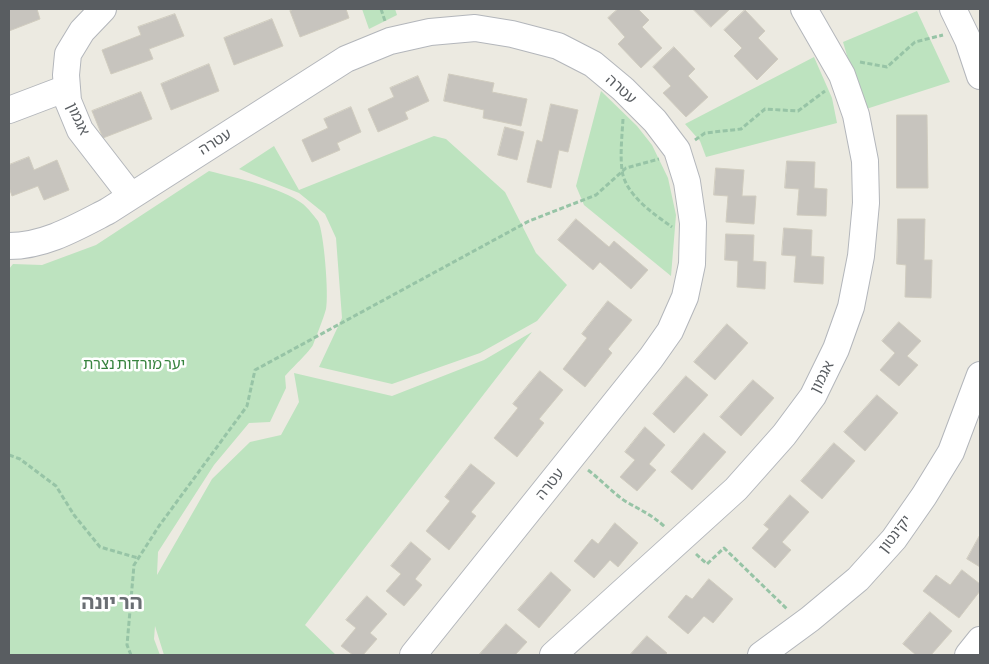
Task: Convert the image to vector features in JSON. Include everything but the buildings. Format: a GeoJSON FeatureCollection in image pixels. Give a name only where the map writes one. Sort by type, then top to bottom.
{"type":"FeatureCollection","features":[{"type":"Feature","properties":{"kind":"street","name":"אגמון"},"geometry":{"type":"LineString","coordinates":[[103,9],[82,31],[68,54],[68,101],[80,130],[131,196]]}},
{"type":"Feature","properties":{"kind":"street","name":"אגמון"},"geometry":{"type":"LineString","coordinates":[[553,655],[736,489],[784,435],[813,396],[836,349],[851,308],[861,256],[866,203],[863,152],[856,115],[842,76],[804,9]]}},
{"type":"Feature","properties":{"kind":"street"},"geometry":{"type":"LineString","coordinates":[[958,19],[980,76]]}},
{"type":"Feature","properties":{"kind":"street","name":"עטרה"},"geometry":{"type":"LineString","coordinates":[[9,246],[20,246],[48,239],[72,230],[108,211],[346,59],[390,41],[430,32],[475,28],[512,34],[558,46],[594,64],[623,89],[654,121],[676,150],[687,182],[693,223],[692,264],[685,297],[670,331],[645,366],[413,655]]}},
{"type":"Feature","properties":{"kind":"street"},"geometry":{"type":"LineString","coordinates":[[9,110],[67,88]]}},
{"type":"Feature","properties":{"kind":"street","name":"יקינטון"},"geometry":{"type":"LineString","coordinates":[[761,655],[810,619],[858,579],[894,539],[924,496],[951,452],[980,375]]}},
{"type":"Feature","properties":{"kind":"street"},"geometry":{"type":"LineString","coordinates":[[968,655],[980,640]]}},
{"type":"Feature","properties":{"kind":"path"},"geometry":{"type":"LineString","coordinates":[[131,655],[127,645],[134,565],[247,406],[255,370],[529,221],[596,195],[626,168],[664,158],[705,134],[741,129],[765,109],[798,110],[830,87],[856,61],[887,67],[915,42],[958,19]]}},
{"type":"Feature","properties":{"kind":"path"},"geometry":{"type":"LineString","coordinates":[[623,89],[622,172],[632,193],[649,210],[692,242]]}},
{"type":"Feature","properties":{"kind":"path"},"geometry":{"type":"LineString","coordinates":[[9,455],[20,459],[56,486],[74,515],[100,547],[138,558]]}},
{"type":"Feature","properties":{"kind":"green space"},"geometry":{"type":"Polygon","coordinates":[[[362,9],[395,9],[397,15],[369,29],[362,9]]]}},
{"type":"Feature","properties":{"kind":"green space"},"geometry":{"type":"Polygon","coordinates":[[[917,11],[950,82],[863,110],[843,42],[917,11]]]}},
{"type":"Feature","properties":{"kind":"green space"},"geometry":{"type":"Polygon","coordinates":[[[814,57],[832,98],[837,123],[706,157],[700,141],[685,124],[814,57]]]}},
{"type":"Feature","properties":{"kind":"green space"},"geometry":{"type":"Polygon","coordinates":[[[601,91],[637,126],[652,145],[668,178],[676,215],[671,276],[584,205],[576,186],[601,91]]]}},
{"type":"Feature","properties":{"kind":"green space"},"geometry":{"type":"Polygon","coordinates":[[[434,136],[446,139],[505,192],[536,253],[567,285],[537,321],[480,353],[392,384],[319,367],[342,318],[336,238],[325,214],[299,193],[239,169],[274,146],[299,190],[434,136]]]}},
{"type":"Feature","properties":{"kind":"green space","name":"יער מורדות נצרת"},"geometry":{"type":"Polygon","coordinates":[[[209,171],[258,184],[283,193],[303,204],[311,212],[318,221],[322,237],[327,302],[313,345],[285,376],[286,388],[270,422],[249,423],[214,465],[158,552],[157,575],[212,479],[250,442],[281,435],[299,402],[294,373],[392,396],[484,360],[532,332],[305,625],[336,655],[164,655],[155,626],[154,639],[160,655],[9,655],[9,269],[13,264],[42,265],[96,245],[209,171]]]}},
{"type":"Feature","properties":{"kind":"district","name":"הר יונה"},"geometry":{"type":"Point","coordinates":[112,603]}}]}
